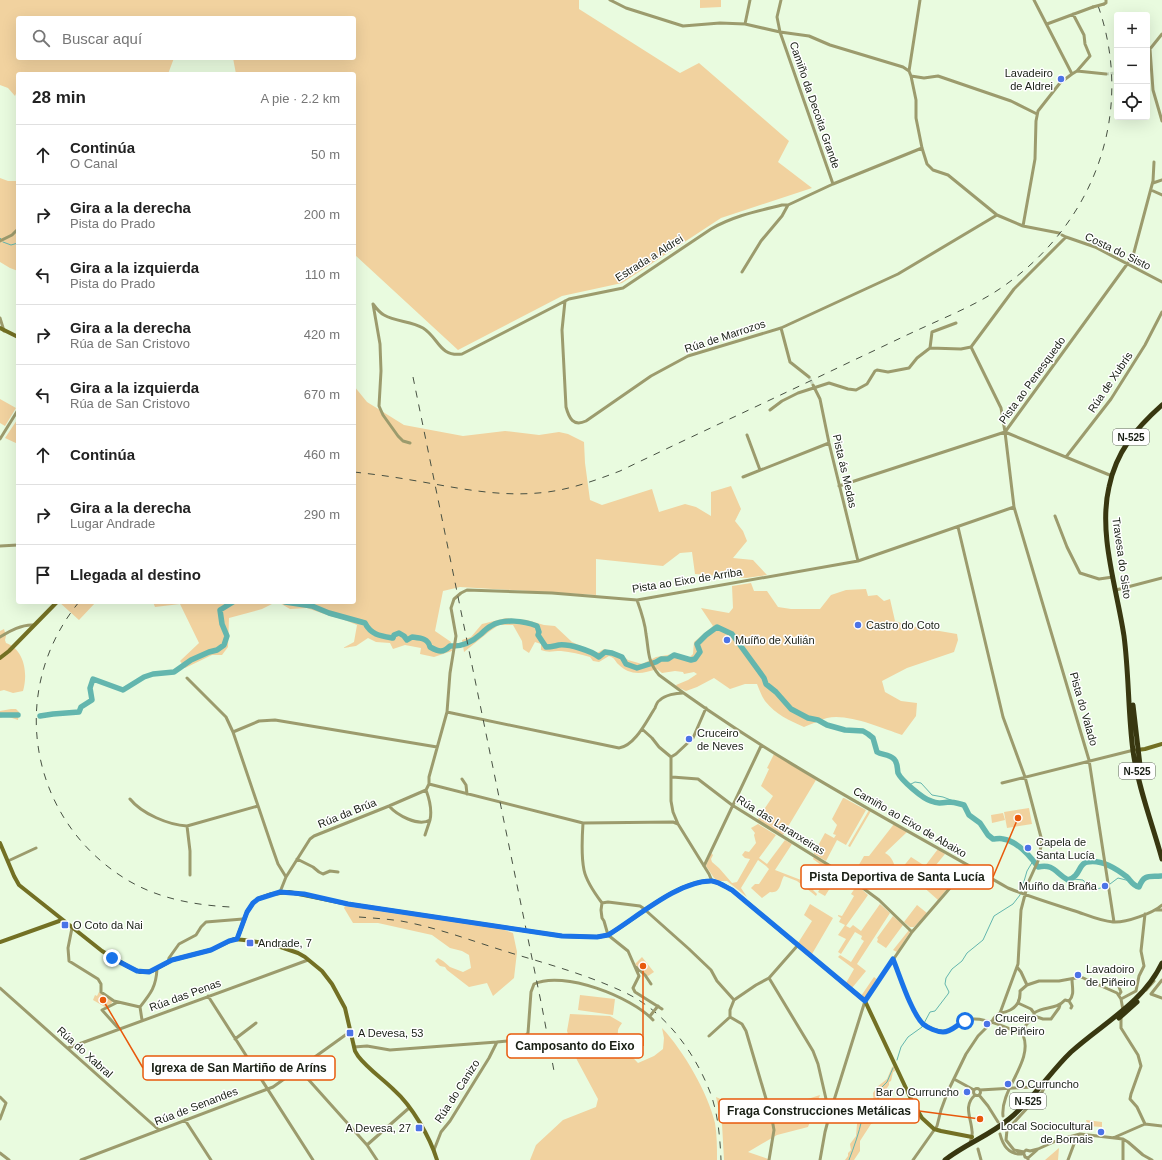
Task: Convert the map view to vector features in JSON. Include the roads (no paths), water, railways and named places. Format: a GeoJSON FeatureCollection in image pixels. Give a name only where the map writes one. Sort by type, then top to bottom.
{"type":"FeatureCollection","features":[{"type":"Feature","properties":{"kind":"highway","name":"Travesa do Sisto"},"geometry":{"type":"LineString","coordinates":[[1162,405],[1146,419],[1134,433],[1123,450],[1112,476],[1107,495],[1105,517],[1107,541],[1124,638],[1132,696],[1135,750],[1139,780],[1162,859]]}},
{"type":"Feature","properties":{"kind":"highway","name":"Travesa do Sisto"},"geometry":{"type":"LineString","coordinates":[[1135,750],[1162,852]]}},
{"type":"Feature","properties":{"kind":"highway","name":"N-525"},"geometry":{"type":"LineString","coordinates":[[948,1160],[953,1155],[1004,1128],[1020,1113],[1078,1050],[1122,1013],[1142,993],[1153,980],[1162,963]]}},
{"type":"Feature","properties":{"kind":"highway","name":"N-525"},"geometry":{"type":"LineString","coordinates":[[945,1160],[955,1152],[997,1128],[1024,1106],[1070,1053],[1122,1013],[1130,1009],[1149,990],[1156,981],[1162,968]]}},
{"type":"Feature","properties":{"kind":"street"},"geometry":{"type":"LineString","coordinates":[[610,0],[626,8],[683,26],[720,23],[745,24],[780,32],[809,36],[830,45],[903,67],[909,71],[920,0]]}},
{"type":"Feature","properties":{"kind":"street"},"geometry":{"type":"LineString","coordinates":[[745,24],[750,0]]}},
{"type":"Feature","properties":{"kind":"street","name":"Camiño da Decoita Grande"},"geometry":{"type":"LineString","coordinates":[[781,0],[777,17],[780,32],[833,184]]}},
{"type":"Feature","properties":{"kind":"street"},"geometry":{"type":"LineString","coordinates":[[1034,0],[1072,74]]}},
{"type":"Feature","properties":{"kind":"street"},"geometry":{"type":"LineString","coordinates":[[1047,24],[1104,4],[1106,3],[1106,0]]}},
{"type":"Feature","properties":{"kind":"street"},"geometry":{"type":"LineString","coordinates":[[1023,226],[1035,159],[1037,114],[1060,82],[1077,71],[1090,56],[1085,44],[1084,34],[1073,14]]}},
{"type":"Feature","properties":{"kind":"street"},"geometry":{"type":"LineString","coordinates":[[1162,34],[1150,49],[1153,90],[1162,121]]}},
{"type":"Feature","properties":{"kind":"street","name":"Costa do Sisto"},"geometry":{"type":"LineString","coordinates":[[909,71],[916,100],[916,118],[922,148],[927,164],[933,170],[948,175],[997,215],[1023,226],[1062,235],[1095,247],[1162,282]]}},
{"type":"Feature","properties":{"kind":"street"},"geometry":{"type":"LineString","coordinates":[[1077,71],[1106,74]]}},
{"type":"Feature","properties":{"kind":"street"},"geometry":{"type":"LineString","coordinates":[[911,76],[924,78],[938,76],[1011,101],[1037,114]]}},
{"type":"Feature","properties":{"kind":"street","name":"Estrada a Aldrei"},"geometry":{"type":"LineString","coordinates":[[410,443],[403,441],[398,436],[383,415],[379,406],[382,371],[380,344],[373,304],[382,314],[388,317],[423,329],[429,333],[442,349],[448,353],[465,353],[574,297],[623,288],[717,226],[738,217],[782,205],[788,205],[833,184],[922,148]]}},
{"type":"Feature","properties":{"kind":"street","name":"Pista ao Penesquedo"},"geometry":{"type":"LineString","coordinates":[[1112,476],[1005,432],[1133,256],[1151,190],[1154,162]]}},
{"type":"Feature","properties":{"kind":"street"},"geometry":{"type":"LineString","coordinates":[[1152,183],[1162,180]]}},
{"type":"Feature","properties":{"kind":"street"},"geometry":{"type":"LineString","coordinates":[[1151,190],[1162,194]]}},
{"type":"Feature","properties":{"kind":"street"},"geometry":{"type":"LineString","coordinates":[[742,272],[761,241],[782,216],[788,205]]}},
{"type":"Feature","properties":{"kind":"street","name":"Rúa de Marrozos"},"geometry":{"type":"LineString","coordinates":[[565,301],[562,330],[566,406],[570,418],[573,422],[578,423],[586,421],[651,376],[688,356],[780,328],[898,274],[997,215]]}},
{"type":"Feature","properties":{"kind":"street"},"geometry":{"type":"LineString","coordinates":[[0,241],[12,235],[16,231]]}},
{"type":"Feature","properties":{"kind":"street"},"geometry":{"type":"LineString","coordinates":[[770,410],[782,401],[814,386],[829,383],[856,390],[867,384],[875,371],[888,372],[909,368],[917,358],[930,348],[971,347],[1014,289],[1062,235]]}},
{"type":"Feature","properties":{"kind":"street","name":"Rúa de Xubrís"},"geometry":{"type":"LineString","coordinates":[[1066,457],[1111,399],[1145,345],[1162,312]]}},
{"type":"Feature","properties":{"kind":"street"},"geometry":{"type":"LineString","coordinates":[[0,318],[2,330],[16,337]]}},
{"type":"Feature","properties":{"kind":"street"},"geometry":{"type":"LineString","coordinates":[[930,348],[932,332],[956,323]]}},
{"type":"Feature","properties":{"kind":"street"},"geometry":{"type":"LineString","coordinates":[[780,328],[790,362],[809,378]]}},
{"type":"Feature","properties":{"kind":"street","name":"Pista do Valado"},"geometry":{"type":"LineString","coordinates":[[971,347],[1001,408],[1014,506],[1089,760],[1114,922]]}},
{"type":"Feature","properties":{"kind":"street","name":"Pista ás Medas"},"geometry":{"type":"LineString","coordinates":[[814,386],[820,399],[829,443],[858,561]]}},
{"type":"Feature","properties":{"kind":"street"},"geometry":{"type":"LineString","coordinates":[[0,439],[16,413]]}},
{"type":"Feature","properties":{"kind":"street"},"geometry":{"type":"LineString","coordinates":[[840,486],[1005,432]]}},
{"type":"Feature","properties":{"kind":"street"},"geometry":{"type":"LineString","coordinates":[[747,435],[760,470]]}},
{"type":"Feature","properties":{"kind":"street"},"geometry":{"type":"LineString","coordinates":[[743,477],[829,443]]}},
{"type":"Feature","properties":{"kind":"street","name":"Pista ao Eixo de Arriba"},"geometry":{"type":"LineString","coordinates":[[426,790],[429,784],[429,777],[447,712],[456,636],[451,608],[454,599],[467,590],[552,593],[637,600],[858,561],[1014,506]]}},
{"type":"Feature","properties":{"kind":"street"},"geometry":{"type":"LineString","coordinates":[[1055,516],[1067,548],[1080,573],[1099,579],[1113,577]]}},
{"type":"Feature","properties":{"kind":"street"},"geometry":{"type":"LineString","coordinates":[[913,1160],[937,1126],[940,1110],[966,1054],[978,1036],[1000,1013],[1017,967],[1022,893],[1038,861],[1042,841],[1025,777],[1003,717],[958,527]]}},
{"type":"Feature","properties":{"kind":"street"},"geometry":{"type":"LineString","coordinates":[[0,546],[16,545]]}},
{"type":"Feature","properties":{"kind":"street"},"geometry":{"type":"LineString","coordinates":[[1116,590],[1162,578]]}},
{"type":"Feature","properties":{"kind":"street","name":"Camiño ao Eixo de Abaixo"},"geometry":{"type":"LineString","coordinates":[[637,600],[646,633],[650,662],[656,672],[683,693],[761,746],[969,866],[1022,893],[1101,920],[1114,922],[1128,920],[1156,910]]}},
{"type":"Feature","properties":{"kind":"street"},"geometry":{"type":"LineString","coordinates":[[0,658],[9,651],[55,604]]}},
{"type":"Feature","properties":{"kind":"street"},"geometry":{"type":"LineString","coordinates":[[0,637],[13,629],[22,626],[34,625]]}},
{"type":"Feature","properties":{"kind":"street"},"geometry":{"type":"LineString","coordinates":[[187,678],[226,717],[278,864],[286,877]]}},
{"type":"Feature","properties":{"kind":"street"},"geometry":{"type":"LineString","coordinates":[[447,712],[623,748],[642,729],[660,699],[669,695],[683,693]]}},
{"type":"Feature","properties":{"kind":"street"},"geometry":{"type":"LineString","coordinates":[[671,757],[693,738],[706,708]]}},
{"type":"Feature","properties":{"kind":"street"},"geometry":{"type":"LineString","coordinates":[[232,732],[259,721],[275,720],[437,747]]}},
{"type":"Feature","properties":{"kind":"street"},"geometry":{"type":"LineString","coordinates":[[642,729],[671,757],[671,801],[673,812],[678,824],[712,881]]}},
{"type":"Feature","properties":{"kind":"street"},"geometry":{"type":"LineString","coordinates":[[1002,783],[1089,760],[1145,749],[1162,744]]}},
{"type":"Feature","properties":{"kind":"street"},"geometry":{"type":"LineString","coordinates":[[704,866],[761,746]]}},
{"type":"Feature","properties":{"kind":"street","name":"Rúa das Laranxeiras"},"geometry":{"type":"LineString","coordinates":[[672,777],[698,780],[732,805],[848,877],[879,900],[912,932]]}},
{"type":"Feature","properties":{"kind":"street"},"geometry":{"type":"LineString","coordinates":[[462,779],[466,785],[467,794]]}},
{"type":"Feature","properties":{"kind":"street"},"geometry":{"type":"LineString","coordinates":[[429,784],[583,823],[673,822],[678,824]]}},
{"type":"Feature","properties":{"kind":"street"},"geometry":{"type":"LineString","coordinates":[[426,790],[431,816],[426,835]]}},
{"type":"Feature","properties":{"kind":"street","name":"Rúa da Brúa"},"geometry":{"type":"LineString","coordinates":[[280,892],[286,877],[306,844],[314,836],[426,790]]}},
{"type":"Feature","properties":{"kind":"street"},"geometry":{"type":"LineString","coordinates":[[130,799],[142,811],[172,823],[187,826],[258,806]]}},
{"type":"Feature","properties":{"kind":"street"},"geometry":{"type":"LineString","coordinates":[[389,806],[402,815],[415,821],[427,822],[430,820]]}},
{"type":"Feature","properties":{"kind":"street"},"geometry":{"type":"LineString","coordinates":[[583,823],[584,872],[602,903],[602,918],[608,935],[628,951],[636,967],[638,976],[633,988],[635,992],[662,1009]]}},
{"type":"Feature","properties":{"kind":"street"},"geometry":{"type":"LineString","coordinates":[[187,826],[190,851],[190,875]]}},
{"type":"Feature","properties":{"kind":"street"},"geometry":{"type":"LineString","coordinates":[[0,843],[19,885],[112,958],[140,972],[149,972],[168,962],[211,950],[229,941],[237,939],[272,944],[298,953],[308,960],[325,974],[343,1004],[354,1047],[360,1058],[396,1092],[409,1108],[427,1135],[437,1160]]}},
{"type":"Feature","properties":{"kind":"street"},"geometry":{"type":"LineString","coordinates":[[8,861],[36,848]]}},
{"type":"Feature","properties":{"kind":"street"},"geometry":{"type":"LineString","coordinates":[[297,859],[313,867],[321,874],[330,871],[338,872]]}},
{"type":"Feature","properties":{"kind":"street"},"geometry":{"type":"LineString","coordinates":[[820,1160],[830,1113],[865,1001],[912,932],[969,866]]}},
{"type":"Feature","properties":{"kind":"street"},"geometry":{"type":"LineString","coordinates":[[237,939],[243,920],[253,903],[258,899],[280,892],[304,894],[348,904],[562,936],[597,937],[608,935],[673,893],[688,886],[712,881],[732,890],[865,1001],[922,1118],[934,1129],[972,1137]]}},
{"type":"Feature","properties":{"kind":"street"},"geometry":{"type":"LineString","coordinates":[[602,903],[608,902],[640,906],[711,970],[717,981],[734,1000]]}},
{"type":"Feature","properties":{"kind":"street"},"geometry":{"type":"LineString","coordinates":[[1156,910],[1162,905]]}},
{"type":"Feature","properties":{"kind":"street"},"geometry":{"type":"LineString","coordinates":[[1156,910],[1162,910]]}},
{"type":"Feature","properties":{"kind":"street"},"geometry":{"type":"LineString","coordinates":[[1122,999],[1136,991],[1139,976],[1144,966],[1141,951],[1145,914]]}},
{"type":"Feature","properties":{"kind":"street"},"geometry":{"type":"LineString","coordinates":[[0,942],[62,920]]}},
{"type":"Feature","properties":{"kind":"street"},"geometry":{"type":"LineString","coordinates":[[168,962],[169,958],[179,944],[196,935],[206,922],[243,920]]}},
{"type":"Feature","properties":{"kind":"street"},"geometry":{"type":"LineString","coordinates":[[72,928],[68,948],[69,961],[98,979],[101,984],[101,992],[114,1001],[140,1007]]}},
{"type":"Feature","properties":{"kind":"street"},"geometry":{"type":"LineString","coordinates":[[709,1036],[730,1017],[730,1010],[734,1000],[769,978],[798,945]]}},
{"type":"Feature","properties":{"kind":"street"},"geometry":{"type":"LineString","coordinates":[[893,959],[913,1007],[926,1026],[944,1032],[951,1030],[962,1022],[973,1019],[986,1021],[1011,1029],[1022,1035],[1025,1050],[1004,1100],[1002,1108],[1003,1116]]}},
{"type":"Feature","properties":{"kind":"street","name":"Rúa das Penas"},"geometry":{"type":"LineString","coordinates":[[68,1048],[308,960]]}},
{"type":"Feature","properties":{"kind":"street"},"geometry":{"type":"LineString","coordinates":[[636,967],[645,975],[651,984]]}},
{"type":"Feature","properties":{"kind":"street"},"geometry":{"type":"LineString","coordinates":[[1017,967],[1027,985]]}},
{"type":"Feature","properties":{"kind":"street"},"geometry":{"type":"LineString","coordinates":[[1142,993],[1149,988],[1162,968]]}},
{"type":"Feature","properties":{"kind":"street"},"geometry":{"type":"LineString","coordinates":[[142,1020],[140,1007],[155,986],[157,969]]}},
{"type":"Feature","properties":{"kind":"street"},"geometry":{"type":"LineString","coordinates":[[1000,1013],[1009,1012],[1018,1004],[1021,996],[1020,991],[1027,985],[1039,981],[1051,982],[1082,977],[1112,990],[1122,999],[1121,1028],[1138,1054],[1142,1066],[1130,1094],[1130,1099],[1137,1107],[1145,1124]]}},
{"type":"Feature","properties":{"kind":"street"},"geometry":{"type":"LineString","coordinates":[[769,978],[813,1051],[818,1064],[830,1113]]}},
{"type":"Feature","properties":{"kind":"street"},"geometry":{"type":"LineString","coordinates":[[354,1047],[367,1046],[390,1050],[497,1042],[523,1038],[528,1033],[531,992],[534,984],[542,980],[551,979],[562,980],[602,990],[632,1004],[650,1016],[653,1020]]}},
{"type":"Feature","properties":{"kind":"street"},"geometry":{"type":"LineString","coordinates":[[1071,1008],[1072,1006],[1070,1001],[1073,998],[1072,979]]}},
{"type":"Feature","properties":{"kind":"street"},"geometry":{"type":"LineString","coordinates":[[1116,980],[1121,992],[1119,996]]}},
{"type":"Feature","properties":{"kind":"street"},"geometry":{"type":"LineString","coordinates":[[1162,980],[1151,994],[1162,998]]}},
{"type":"Feature","properties":{"kind":"street","name":"Rúa do Xabral"},"geometry":{"type":"LineString","coordinates":[[0,988],[159,1130]]}},
{"type":"Feature","properties":{"kind":"street"},"geometry":{"type":"LineString","coordinates":[[208,996],[313,1160]]}},
{"type":"Feature","properties":{"kind":"street"},"geometry":{"type":"LineString","coordinates":[[1018,1004],[1031,1009],[1034,1015],[1043,1019],[1051,1019],[1065,1000],[1070,1001]]}},
{"type":"Feature","properties":{"kind":"street"},"geometry":{"type":"LineString","coordinates":[[119,1002],[102,1010],[119,1029]]}},
{"type":"Feature","properties":{"kind":"street"},"geometry":{"type":"LineString","coordinates":[[650,1016],[658,1006]]}},
{"type":"Feature","properties":{"kind":"street"},"geometry":{"type":"LineString","coordinates":[[1022,1035],[1026,1025],[1040,1009],[1060,1006]]}},
{"type":"Feature","properties":{"kind":"street"},"geometry":{"type":"LineString","coordinates":[[730,1017],[742,1024],[746,1031],[772,1119],[774,1130],[769,1160]]}},
{"type":"Feature","properties":{"kind":"street"},"geometry":{"type":"LineString","coordinates":[[235,1038],[256,1023]]}},
{"type":"Feature","properties":{"kind":"street","name":"Rúa de Senandes"},"geometry":{"type":"LineString","coordinates":[[81,1160],[267,1089],[279,1083],[351,1031]]}},
{"type":"Feature","properties":{"kind":"street","name":"Rúa do Canizo"},"geometry":{"type":"LineString","coordinates":[[434,1150],[441,1132],[450,1121],[489,1058],[497,1042]]}},
{"type":"Feature","properties":{"kind":"street"},"geometry":{"type":"LineString","coordinates":[[299,1069],[367,1145],[377,1160]]}},
{"type":"Feature","properties":{"kind":"street"},"geometry":{"type":"LineString","coordinates":[[954,1079],[974,1090],[1032,1087]]}},
{"type":"Feature","properties":{"kind":"street"},"geometry":{"type":"LineString","coordinates":[[1024,1153],[1018,1152],[1010,1147],[1006,1140],[1007,1130],[1042,1092],[1048,1081]]}},
{"type":"Feature","properties":{"kind":"street"},"geometry":{"type":"LineString","coordinates":[[974,1090],[988,1106],[998,1122]]}},
{"type":"Feature","properties":{"kind":"street"},"geometry":{"type":"LineString","coordinates":[[970,1143],[972,1132],[968,1106],[971,1099],[977,1095],[980,1090]]}},
{"type":"Feature","properties":{"kind":"street"},"geometry":{"type":"LineString","coordinates":[[0,1097],[6,1103],[0,1119]]}},
{"type":"Feature","properties":{"kind":"street"},"geometry":{"type":"LineString","coordinates":[[367,1145],[409,1108]]}},
{"type":"Feature","properties":{"kind":"street"},"geometry":{"type":"LineString","coordinates":[[185,1120],[211,1160]]}},
{"type":"Feature","properties":{"kind":"street"},"geometry":{"type":"LineString","coordinates":[[1113,1138],[1145,1124],[1162,1126]]}},
{"type":"Feature","properties":{"kind":"street"},"geometry":{"type":"LineString","coordinates":[[1000,1134],[1002,1141],[1008,1150],[1017,1154],[1024,1153],[1028,1150],[1038,1149],[1058,1140],[1083,1134],[1123,1139],[1143,1155],[1152,1160]]}},
{"type":"Feature","properties":{"kind":"street"},"geometry":{"type":"LineString","coordinates":[[1068,1160],[1074,1144],[1073,1136]]}},
{"type":"Feature","properties":{"kind":"street"},"geometry":{"type":"LineString","coordinates":[[1123,1139],[1123,1160]]}},
{"type":"Feature","properties":{"kind":"street"},"geometry":{"type":"LineString","coordinates":[[978,1149],[981,1160]]}},
{"type":"Feature","properties":{"kind":"street"},"geometry":{"type":"LineString","coordinates":[[1024,1153],[1025,1157],[1028,1159],[1038,1149]]}},
{"type":"Feature","properties":{"kind":"street"},"geometry":{"type":"LineString","coordinates":[[1030,1151],[1031,1155]]}},
{"type":"Feature","properties":{"kind":"street"},"geometry":{"type":"LineString","coordinates":[[0,1153],[9,1160]]}},
{"type":"Feature","properties":{"kind":"waterway"},"geometry":{"type":"LineString","coordinates":[[3,242],[11,245],[16,244]]}},
{"type":"Feature","properties":{"kind":"waterway"},"geometry":{"type":"LineString","coordinates":[[40,716],[79,712],[81,707],[92,700],[90,688],[93,679],[123,690],[144,677],[153,674],[174,672],[191,660],[217,650],[224,645],[227,636],[222,624],[220,610],[230,604]]}},
{"type":"Feature","properties":{"kind":"waterway"},"geometry":{"type":"LineString","coordinates":[[298,604],[312,606],[329,613],[365,623],[370,630],[380,636],[393,638],[394,635],[399,633],[407,640],[412,637],[423,639],[426,640],[430,647],[441,651],[450,646],[459,646],[470,642],[496,623],[508,621],[526,623],[537,626],[539,632],[538,635],[546,647],[568,645],[585,650],[599,657],[605,652],[612,653],[622,657],[626,664],[637,668],[661,659],[668,659],[674,655],[691,660],[695,659],[700,652],[697,644],[717,627],[732,634],[764,678],[766,684],[776,692],[791,709],[808,718],[818,720],[827,725],[845,730],[863,731],[868,734],[873,738],[877,752],[890,756],[894,759],[900,776],[918,793],[927,800],[936,803],[951,802],[964,805],[969,815],[980,823],[988,835],[993,839],[1008,840],[1018,846],[1038,867],[1048,866],[1068,880],[1075,876],[1084,863],[1092,861],[1098,862],[1108,865],[1118,871],[1139,887],[1145,878],[1150,876],[1161,876]]}},
{"type":"Feature","properties":{"kind":"waterway"},"geometry":{"type":"LineString","coordinates":[[0,715],[18,715]]}},
{"type":"Feature","properties":{"kind":"waterway"},"geometry":{"type":"LineString","coordinates":[[909,785],[915,782],[921,783],[932,795],[943,797],[964,805]]}},
{"type":"Feature","properties":{"kind":"waterway"},"geometry":{"type":"LineString","coordinates":[[897,1060],[901,1047],[908,1037],[922,1027],[930,1012],[935,1011],[948,994],[949,992],[945,984],[946,978],[952,969],[962,961],[967,953],[983,940],[994,916],[1013,904],[1020,895],[1027,871],[1033,861]]}},
{"type":"Feature","properties":{"kind":"waterway"},"geometry":{"type":"LineString","coordinates":[[1110,884],[1118,878],[1130,881]]}},
{"type":"Feature","properties":{"kind":"waterway"},"geometry":{"type":"LineString","coordinates":[[1073,879],[1083,880],[1092,891],[1103,887]]}},
{"type":"Feature","properties":{"kind":"waterway"},"geometry":{"type":"LineString","coordinates":[[849,1160],[862,1119],[878,1106],[878,1091],[887,1082],[893,1068]]}},
{"type":"Feature","properties":{"kind":"tunnel"},"geometry":{"type":"LineString","coordinates":[[1106,74],[1114,73]]}},
{"type":"Feature","properties":{"kind":"tunnel"},"geometry":{"type":"LineString","coordinates":[[809,377],[813,385]]}},
{"type":"Feature","properties":{"kind":"railway"},"geometry":{"type":"LineString","coordinates":[[356,472],[471,490],[521,494],[548,492],[580,485],[620,471],[958,312],[1001,288],[1034,261],[1062,231],[1084,197],[1100,160],[1109,122],[1112,82],[1108,41],[1096,0]]}},
{"type":"Feature","properties":{"kind":"railway"},"geometry":{"type":"LineString","coordinates":[[413,377],[554,1071]]}},
{"type":"Feature","properties":{"kind":"railway"},"geometry":{"type":"LineString","coordinates":[[78,604],[56,637],[42,675],[36,714],[39,753],[50,790],[69,825],[95,856],[129,881],[165,897],[191,903],[230,907]]}},
{"type":"Feature","properties":{"kind":"railway"},"geometry":{"type":"LineString","coordinates":[[359,917],[401,921],[443,931],[585,976],[628,994],[642,1002],[667,1023],[678,1036],[704,1077],[713,1100],[717,1117],[721,1160]]}},
{"type":"Feature","properties":{"kind":"place","name":"Lavadeiro de Aldrei"},"geometry":{"type":"Point","coordinates":[1061,79]}},
{"type":"Feature","properties":{"kind":"place","name":"Castro do Coto"},"geometry":{"type":"Point","coordinates":[858,625]}},
{"type":"Feature","properties":{"kind":"place","name":"Muíño de Xulián"},"geometry":{"type":"Point","coordinates":[727,640]}},
{"type":"Feature","properties":{"kind":"place","name":"Cruceiro de Neves"},"geometry":{"type":"Point","coordinates":[689,739]}},
{"type":"Feature","properties":{"kind":"place","name":"Pista Deportiva de Santa Lucía"},"geometry":{"type":"Point","coordinates":[1018,818]}},
{"type":"Feature","properties":{"kind":"place","name":"Capela de Santa Lucía"},"geometry":{"type":"Point","coordinates":[1028,848]}},
{"type":"Feature","properties":{"kind":"place","name":"Muíño da Braña"},"geometry":{"type":"Point","coordinates":[1105,886]}},
{"type":"Feature","properties":{"kind":"place","name":"O Coto da Nai"},"geometry":{"type":"Point","coordinates":[65,925]}},
{"type":"Feature","properties":{"kind":"place","name":"Andrade, 7"},"geometry":{"type":"Point","coordinates":[250,943]}},
{"type":"Feature","properties":{"kind":"place","name":"Camposanto do Eixo"},"geometry":{"type":"Point","coordinates":[643,966]}},
{"type":"Feature","properties":{"kind":"place","name":"Lavadoiro de Piñeiro"},"geometry":{"type":"Point","coordinates":[1078,975]}},
{"type":"Feature","properties":{"kind":"place","name":"Igrexa de San Martiño de Aríns"},"geometry":{"type":"Point","coordinates":[103,1000]}},
{"type":"Feature","properties":{"kind":"place","name":"Cruceiro de Piñeiro"},"geometry":{"type":"Point","coordinates":[987,1024]}},
{"type":"Feature","properties":{"kind":"place","name":"A Devesa, 53"},"geometry":{"type":"Point","coordinates":[350,1033]}},
{"type":"Feature","properties":{"kind":"place","name":"O Curruncho"},"geometry":{"type":"Point","coordinates":[1008,1084]}},
{"type":"Feature","properties":{"kind":"place","name":"Bar O Curruncho"},"geometry":{"type":"Point","coordinates":[967,1092]}},
{"type":"Feature","properties":{"kind":"place","name":"Fraga Construcciones Metálicas"},"geometry":{"type":"Point","coordinates":[980,1119]}},
{"type":"Feature","properties":{"kind":"place","name":"A Devesa, 27"},"geometry":{"type":"Point","coordinates":[419,1128]}},
{"type":"Feature","properties":{"kind":"place","name":"Local Sociocultural de Bornais"},"geometry":{"type":"Point","coordinates":[1101,1132]}}]}
